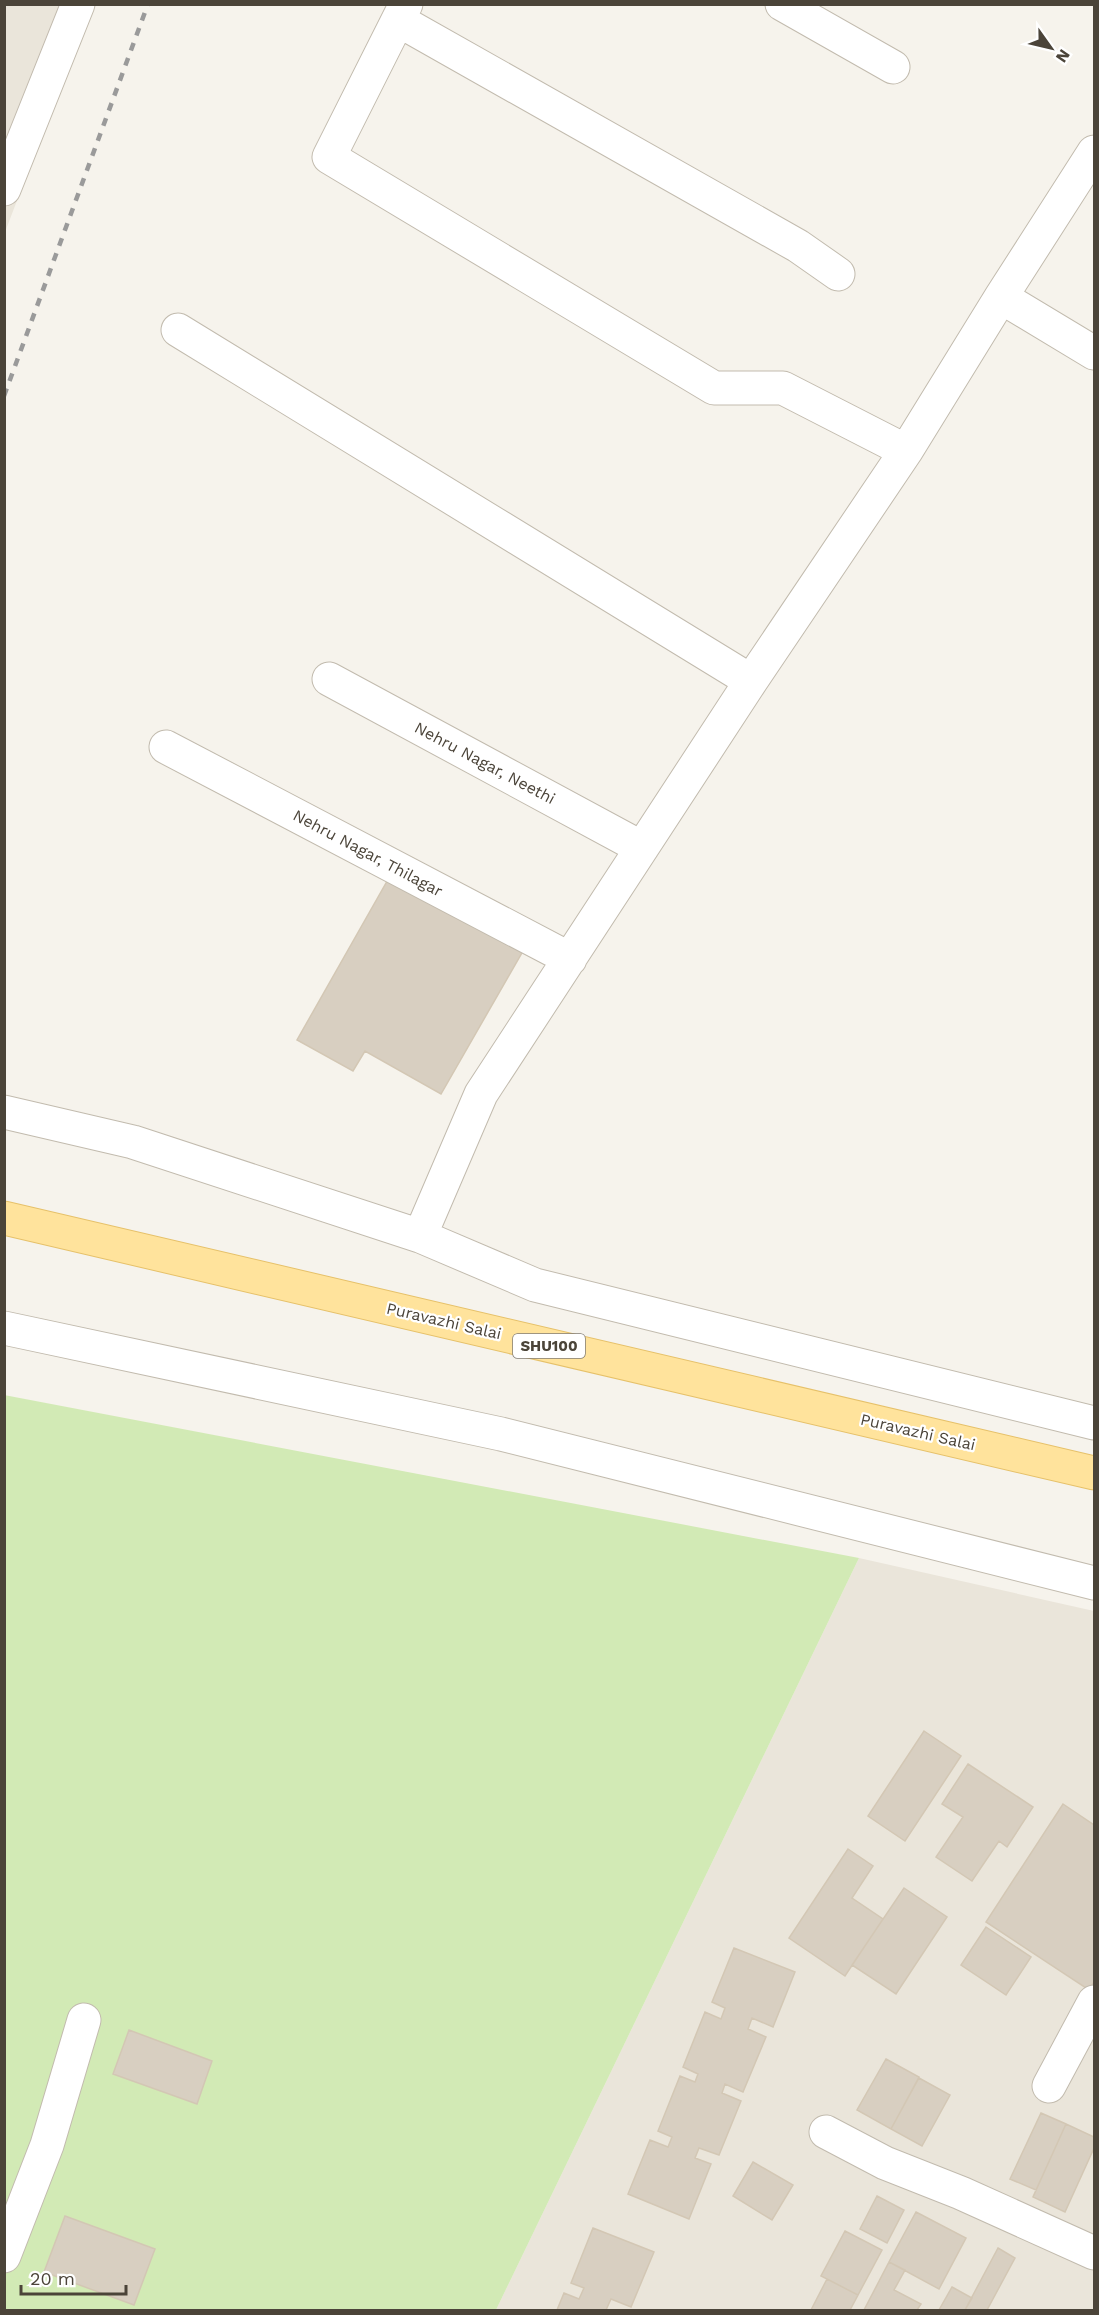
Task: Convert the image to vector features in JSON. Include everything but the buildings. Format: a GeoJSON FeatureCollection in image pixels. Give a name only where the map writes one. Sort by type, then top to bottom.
{"type":"FeatureCollection","features":[{"type":"Feature","properties":{"kind":"main road","name":"Puravazhi Salai"},"geometry":{"type":"LineString","coordinates":[[4,1218],[1095,1473]]}},
{"type":"Feature","properties":{"kind":"street"},"geometry":{"type":"LineString","coordinates":[[4,189],[78,4]]}},
{"type":"Feature","properties":{"kind":"street"},"geometry":{"type":"LineString","coordinates":[[782,4],[893,67]]}},
{"type":"Feature","properties":{"kind":"street"},"geometry":{"type":"LineString","coordinates":[[838,274],[798,246],[402,12],[330,158],[714,388],[783,388],[906,451]]}},
{"type":"Feature","properties":{"kind":"street"},"geometry":{"type":"LineString","coordinates":[[420,1236],[481,1094],[751,681],[906,451],[1000,297],[1095,152]]}},
{"type":"Feature","properties":{"kind":"street"},"geometry":{"type":"LineString","coordinates":[[1000,297],[1095,353]]}},
{"type":"Feature","properties":{"kind":"street"},"geometry":{"type":"LineString","coordinates":[[178,330],[751,681]]}},
{"type":"Feature","properties":{"kind":"street","name":"Nehru Nagar, Neethi"},"geometry":{"type":"LineString","coordinates":[[328,679],[642,848]]}},
{"type":"Feature","properties":{"kind":"street","name":"Nehru Nagar, Thilagar"},"geometry":{"type":"LineString","coordinates":[[166,747],[570,959]]}},
{"type":"Feature","properties":{"kind":"street"},"geometry":{"type":"LineString","coordinates":[[4,1112],[133,1142],[420,1236],[535,1286],[1095,1424]]}},
{"type":"Feature","properties":{"kind":"street"},"geometry":{"type":"LineString","coordinates":[[4,1328],[501,1434],[1095,1583]]}},
{"type":"Feature","properties":{"kind":"street"},"geometry":{"type":"LineString","coordinates":[[1049,2086],[1095,2002]]}},
{"type":"Feature","properties":{"kind":"street"},"geometry":{"type":"LineString","coordinates":[[4,2256],[47,2145],[84,2020]]}},
{"type":"Feature","properties":{"kind":"street"},"geometry":{"type":"LineString","coordinates":[[826,2132],[885,2163],[961,2193],[1095,2253]]}},
{"type":"Feature","properties":{"kind":"shaded area"},"geometry":{"type":"Polygon","coordinates":[[[5,5],[92,5],[5,232],[5,5]]]}},
{"type":"Feature","properties":{"kind":"shaded area"},"geometry":{"type":"Polygon","coordinates":[[[859,1558],[1094,1611],[1094,2310],[496,2310],[859,1558]]]}},
{"type":"Feature","properties":{"kind":"green space"},"geometry":{"type":"Polygon","coordinates":[[[4,1395],[859,1558],[496,2310],[5,2310],[4,1395]]]}},
{"type":"Feature","properties":{"kind":"railway"},"geometry":{"type":"LineString","coordinates":[[4,396],[148,4]]}}]}
